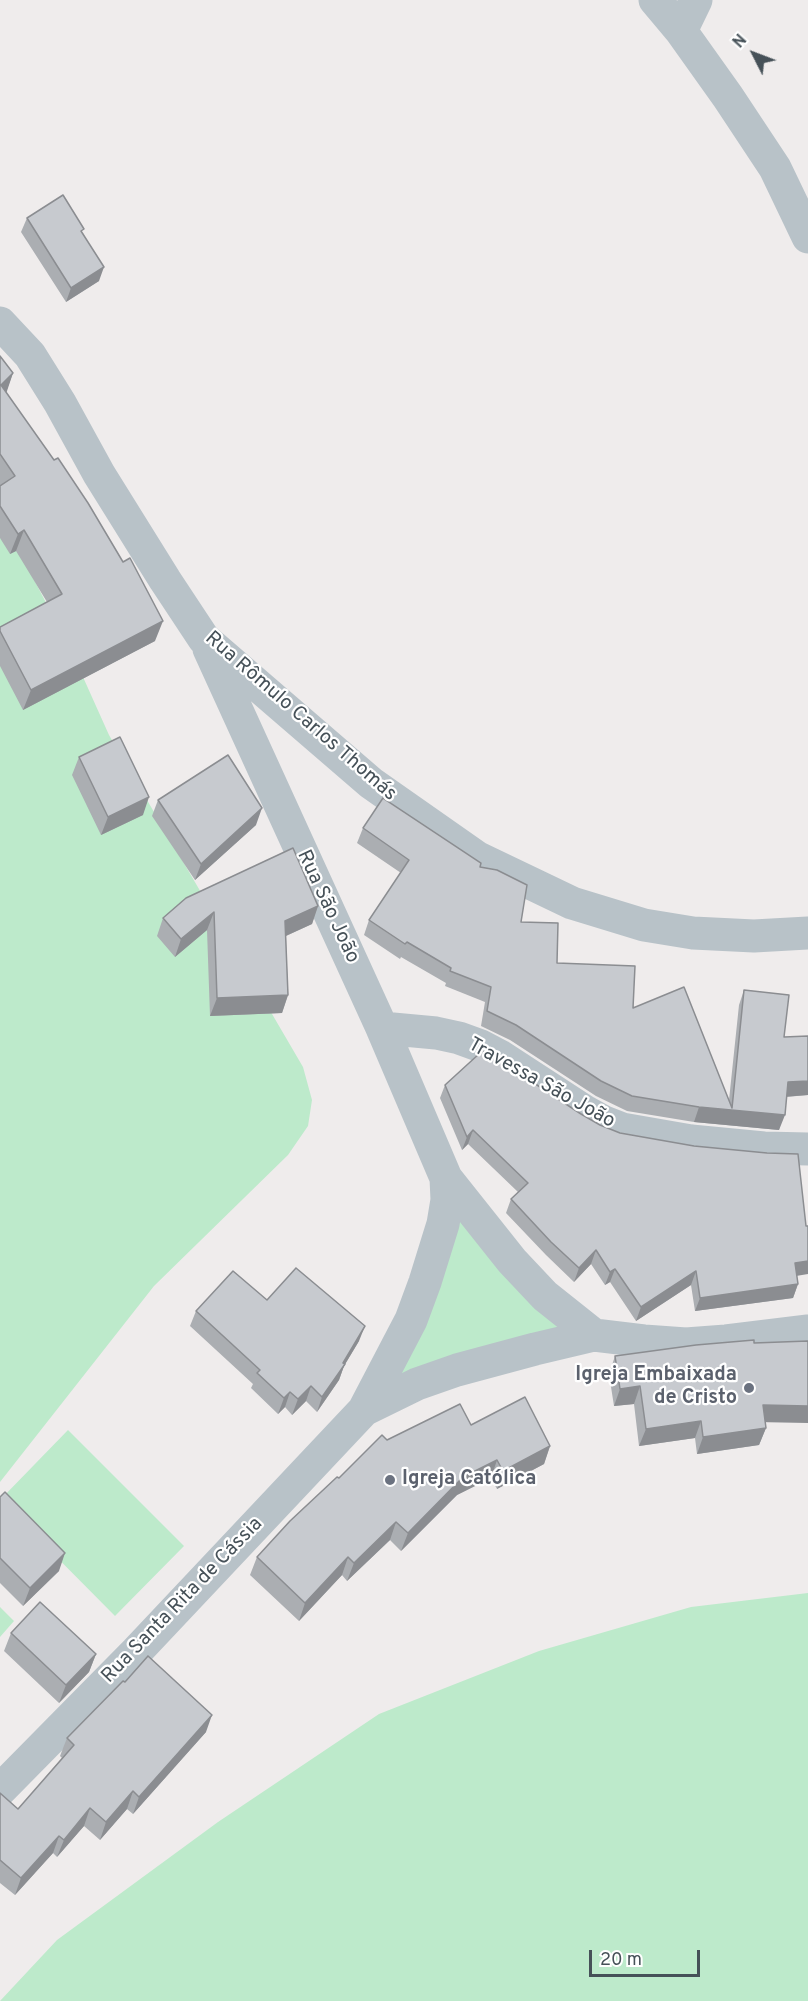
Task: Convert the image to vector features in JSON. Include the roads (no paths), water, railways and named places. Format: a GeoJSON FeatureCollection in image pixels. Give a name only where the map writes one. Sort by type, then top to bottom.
{"type":"FeatureCollection","features":[{"type":"Feature","properties":{"kind":"street"},"geometry":{"type":"LineString","coordinates":[[655,0],[681,31],[776,168],[808,237]]}},
{"type":"Feature","properties":{"kind":"street"},"geometry":{"type":"LineString","coordinates":[[681,31],[696,0]]}},
{"type":"Feature","properties":{"kind":"street","name":"Rua Rômulo Carlos Thomás"},"geometry":{"type":"LineString","coordinates":[[0,323],[30,355],[60,403],[99,474],[204,639],[371,783],[478,858],[572,903],[644,925],[693,933],[754,936],[808,933]]}},
{"type":"Feature","properties":{"kind":"street","name":"Rua São João"},"geometry":{"type":"LineString","coordinates":[[204,639],[382,1028],[446,1178]]}},
{"type":"Feature","properties":{"kind":"street","name":"Travessa São João"},"geometry":{"type":"LineString","coordinates":[[382,1028],[436,1033],[481,1046],[586,1112],[622,1129],[691,1141],[764,1148],[808,1149]]}},
{"type":"Feature","properties":{"kind":"street"},"geometry":{"type":"LineString","coordinates":[[446,1178],[512,1262],[545,1296],[594,1335],[686,1344],[808,1331]]}},
{"type":"Feature","properties":{"kind":"street","name":"Rua Santa Rita de Cássia"},"geometry":{"type":"LineString","coordinates":[[0,1790],[136,1652],[364,1410],[411,1320],[425,1282],[444,1224],[447,1200],[446,1178]]}},
{"type":"Feature","properties":{"kind":"street","name":"Rua Santa Rita de Cássia"},"geometry":{"type":"LineString","coordinates":[[364,1410],[417,1384],[457,1370],[594,1335]]}},
{"type":"Feature","properties":{"kind":"place","name":"Igreja Embaixada de Cristo"},"geometry":{"type":"Point","coordinates":[749,1388]}},
{"type":"Feature","properties":{"kind":"place","name":"Igreja Católica"},"geometry":{"type":"Point","coordinates":[390,1480]}}]}
